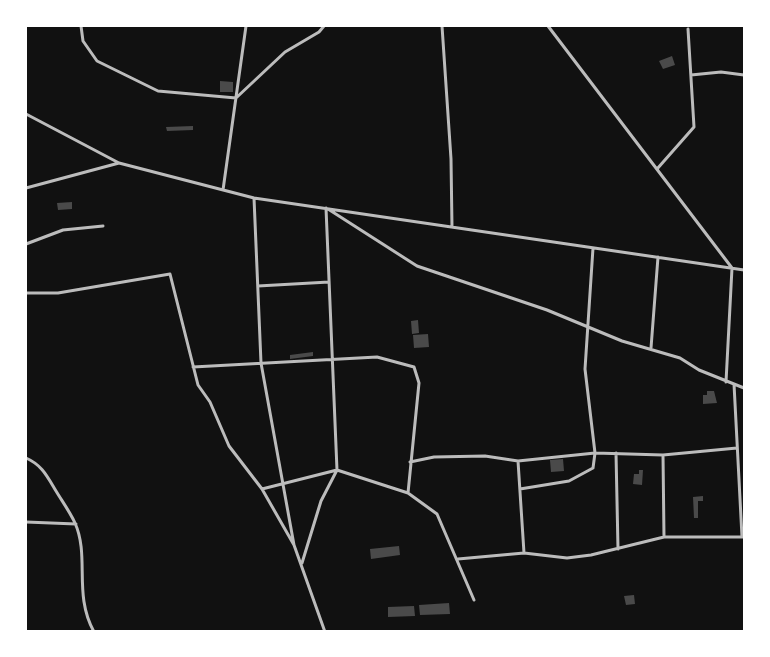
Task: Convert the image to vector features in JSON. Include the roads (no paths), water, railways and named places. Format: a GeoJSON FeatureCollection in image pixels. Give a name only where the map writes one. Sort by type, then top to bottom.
{"type":"FeatureCollection","features":[{"type":"Feature","properties":{"kind":"street"},"geometry":{"type":"LineString","coordinates":[[81,26],[83,41],[97,61],[158,91],[236,98],[285,52],[319,32],[324,26]]}},
{"type":"Feature","properties":{"kind":"street"},"geometry":{"type":"LineString","coordinates":[[224,190],[246,26]]}},
{"type":"Feature","properties":{"kind":"street"},"geometry":{"type":"LineString","coordinates":[[441,26],[451,159],[452,227]]}},
{"type":"Feature","properties":{"kind":"street"},"geometry":{"type":"LineString","coordinates":[[548,26],[732,268],[726,382]]}},
{"type":"Feature","properties":{"kind":"street"},"geometry":{"type":"LineString","coordinates":[[657,169],[694,127],[688,29]]}},
{"type":"Feature","properties":{"kind":"street"},"geometry":{"type":"LineString","coordinates":[[691,75],[721,72],[744,75]]}},
{"type":"Feature","properties":{"kind":"street"},"geometry":{"type":"LineString","coordinates":[[26,114],[118,163],[254,198],[744,270]]}},
{"type":"Feature","properties":{"kind":"street"},"geometry":{"type":"LineString","coordinates":[[26,188],[118,163]]}},
{"type":"Feature","properties":{"kind":"street"},"geometry":{"type":"LineString","coordinates":[[254,198],[261,363],[294,544]]}},
{"type":"Feature","properties":{"kind":"street"},"geometry":{"type":"LineString","coordinates":[[302,564],[321,501],[337,470],[326,208]]}},
{"type":"Feature","properties":{"kind":"street"},"geometry":{"type":"LineString","coordinates":[[326,208],[417,266],[547,310],[622,342],[651,348],[680,358],[726,382],[744,388]]}},
{"type":"Feature","properties":{"kind":"street"},"geometry":{"type":"LineString","coordinates":[[26,244],[63,230],[103,226]]}},
{"type":"Feature","properties":{"kind":"street"},"geometry":{"type":"LineString","coordinates":[[520,489],[569,481],[594,468],[595,453],[585,382],[593,248]]}},
{"type":"Feature","properties":{"kind":"street"},"geometry":{"type":"LineString","coordinates":[[651,348],[657,257]]}},
{"type":"Feature","properties":{"kind":"street"},"geometry":{"type":"LineString","coordinates":[[26,293],[57,292],[170,274],[198,385],[210,402],[229,446],[262,489],[294,544],[326,632]]}},
{"type":"Feature","properties":{"kind":"street"},"geometry":{"type":"LineString","coordinates":[[258,286],[329,282]]}},
{"type":"Feature","properties":{"kind":"street"},"geometry":{"type":"LineString","coordinates":[[193,367],[377,357],[414,366],[419,383],[408,494]]}},
{"type":"Feature","properties":{"kind":"street"},"geometry":{"type":"LineString","coordinates":[[458,559],[524,553],[567,558],[618,549],[664,537],[743,537],[734,384]]}},
{"type":"Feature","properties":{"kind":"street"},"geometry":{"type":"LineString","coordinates":[[410,462],[434,457],[485,456],[518,461],[595,453],[663,455],[737,448]]}},
{"type":"Feature","properties":{"kind":"street"},"geometry":{"type":"LineString","coordinates":[[616,453],[618,549]]}},
{"type":"Feature","properties":{"kind":"street"},"geometry":{"type":"LineString","coordinates":[[663,455],[664,537]]}},
{"type":"Feature","properties":{"kind":"street"},"geometry":{"type":"LineString","coordinates":[[26,458],[40,465],[76,524],[82,567],[82,599],[85,616],[94,632]]}},
{"type":"Feature","properties":{"kind":"street"},"geometry":{"type":"LineString","coordinates":[[518,461],[524,553]]}},
{"type":"Feature","properties":{"kind":"street"},"geometry":{"type":"LineString","coordinates":[[262,489],[337,470],[408,494],[437,514],[474,600]]}},
{"type":"Feature","properties":{"kind":"street"},"geometry":{"type":"LineString","coordinates":[[26,522],[76,524]]}}]}
